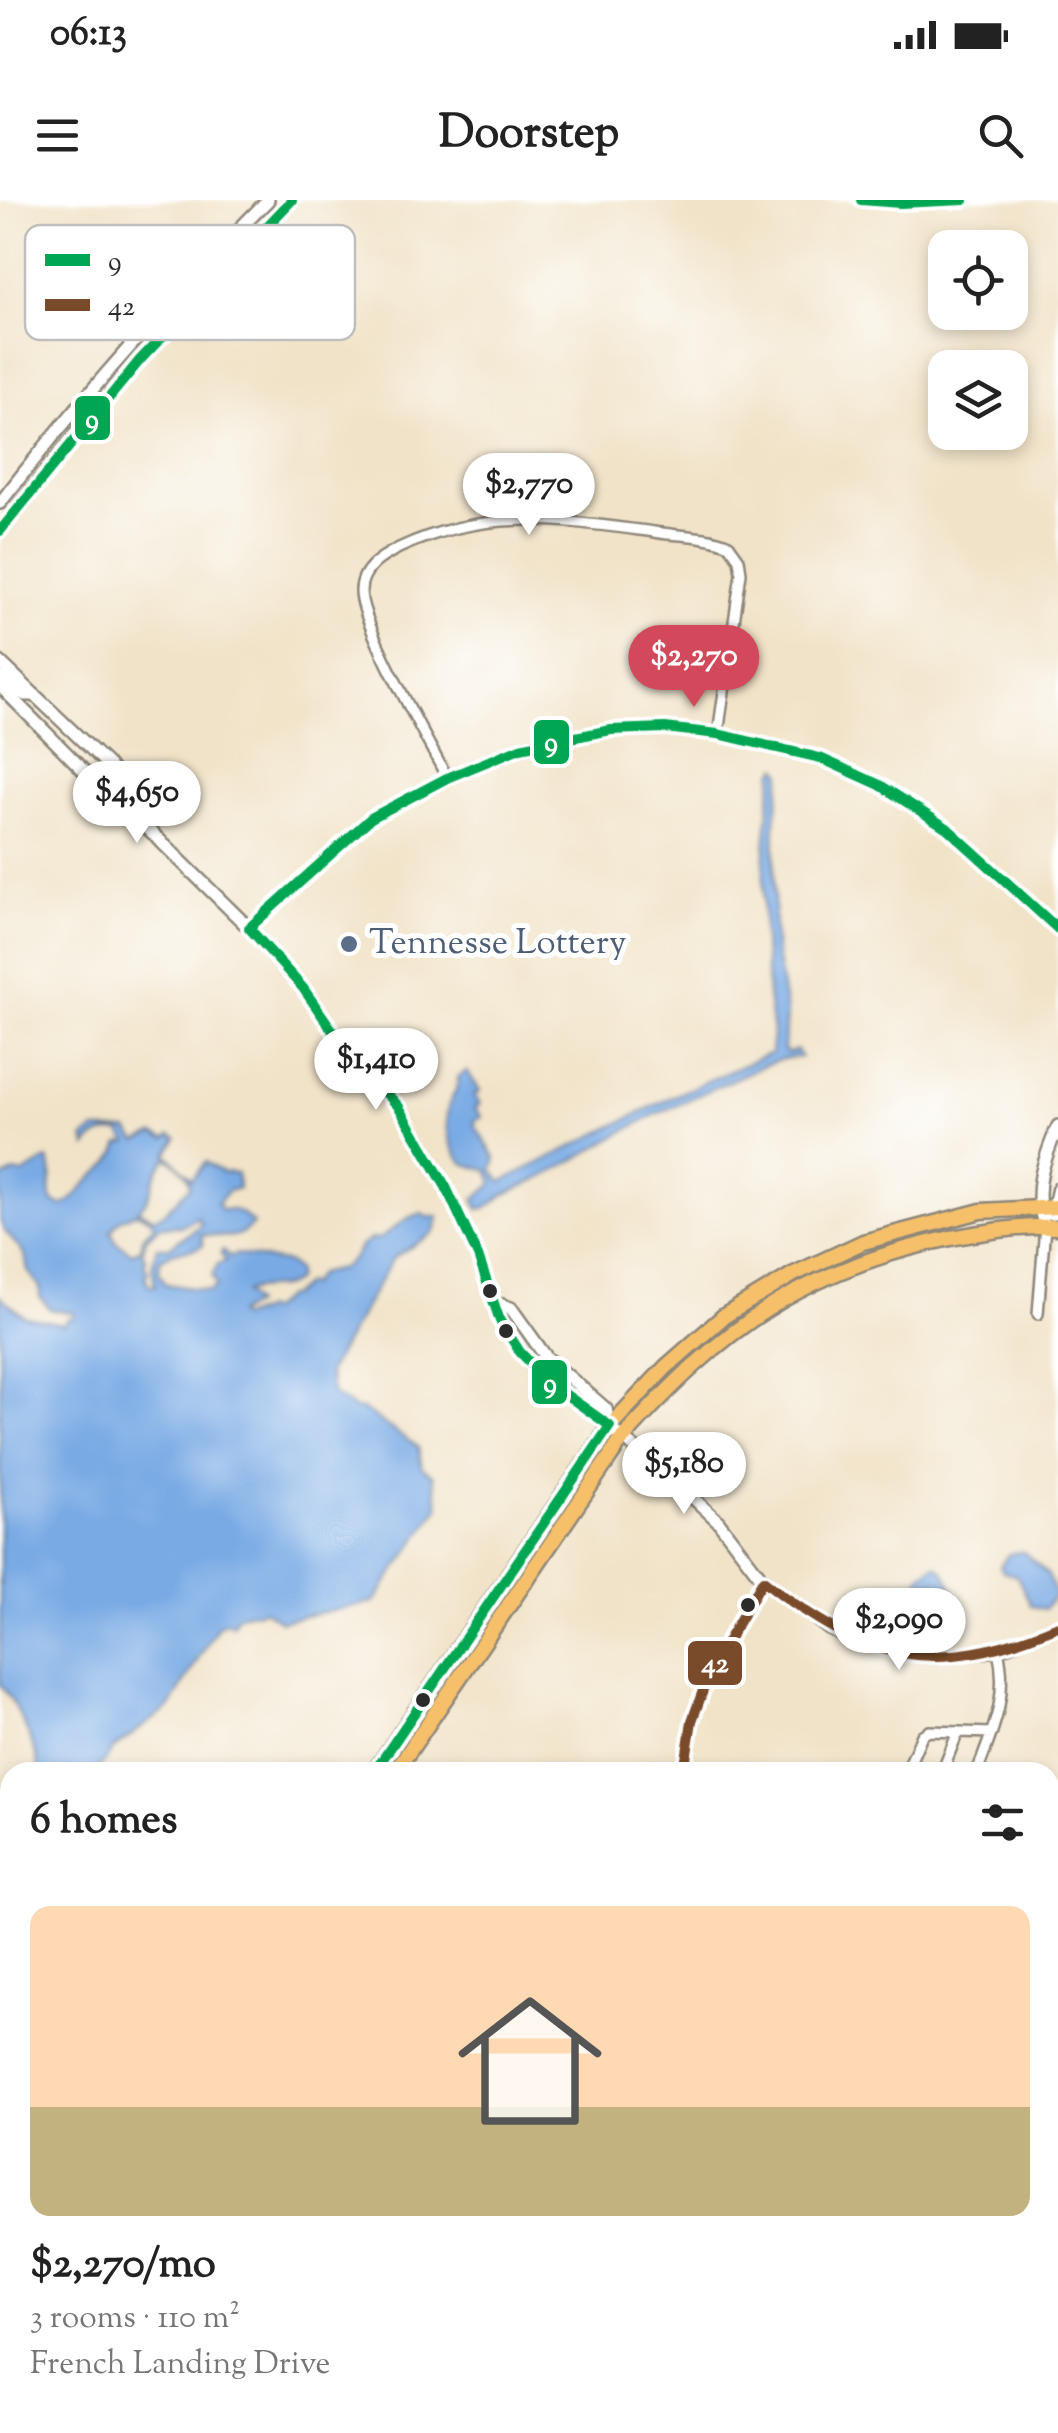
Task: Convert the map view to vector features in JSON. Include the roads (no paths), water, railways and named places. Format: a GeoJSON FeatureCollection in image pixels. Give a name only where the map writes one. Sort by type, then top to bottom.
{"type":"FeatureCollection","features":[{"type":"Feature","properties":{"kind":"main road"},"geometry":{"type":"LineString","coordinates":[[381,1762],[610,1426],[666,1367],[724,1316],[794,1274],[864,1242],[982,1211],[1057,1207]]}},
{"type":"Feature","properties":{"kind":"main road"},"geometry":{"type":"LineString","coordinates":[[402,1762],[622,1438],[704,1353],[761,1311],[856,1264],[969,1235],[1052,1227]]}},
{"type":"Feature","properties":{"kind":"street"},"geometry":{"type":"LineString","coordinates":[[244,225],[268,200]]}},
{"type":"Feature","properties":{"kind":"street"},"geometry":{"type":"LineString","coordinates":[[267,225],[292,200]]}},
{"type":"Feature","properties":{"kind":"street"},"geometry":{"type":"LineString","coordinates":[[861,200],[964,200]]}},
{"type":"Feature","properties":{"kind":"street"},"geometry":{"type":"LineString","coordinates":[[0,503],[55,431],[134,340]]}},
{"type":"Feature","properties":{"kind":"street"},"geometry":{"type":"LineString","coordinates":[[0,531],[156,340]]}},
{"type":"Feature","properties":{"kind":"street"},"geometry":{"type":"LineString","coordinates":[[447,778],[374,635],[360,591],[366,572],[380,558],[439,532],[472,524],[543,518],[729,545],[739,559],[741,573],[718,734]]}},
{"type":"Feature","properties":{"kind":"street"},"geometry":{"type":"LineString","coordinates":[[0,662],[109,766],[131,812]]}},
{"type":"Feature","properties":{"kind":"street"},"geometry":{"type":"LineString","coordinates":[[0,677],[25,695],[36,695]]}},
{"type":"Feature","properties":{"kind":"street"},"geometry":{"type":"LineString","coordinates":[[0,686],[105,792],[131,812],[250,928],[302,988],[344,1048],[399,1106],[446,1187],[496,1303],[500,1321],[530,1365],[610,1426],[718,1521],[763,1580],[829,1629],[874,1646],[924,1656],[998,1650],[1058,1626]]}},
{"type":"Feature","properties":{"kind":"street"},"geometry":{"type":"LineString","coordinates":[[250,928],[372,818],[447,778],[520,748],[610,730],[665,728],[718,734],[820,758],[911,802],[947,828],[1058,929]]}},
{"type":"Feature","properties":{"kind":"street"},"geometry":{"type":"LineString","coordinates":[[1052,1227],[1037,1206],[1042,1170],[1058,1126]]}},
{"type":"Feature","properties":{"kind":"street"},"geometry":{"type":"LineString","coordinates":[[1038,1314],[1058,1188]]}},
{"type":"Feature","properties":{"kind":"street"},"geometry":{"type":"LineString","coordinates":[[686,1762],[692,1721],[710,1670],[763,1580]]}},
{"type":"Feature","properties":{"kind":"street"},"geometry":{"type":"LineString","coordinates":[[981,1762],[1004,1689],[998,1650]]}},
{"type":"Feature","properties":{"kind":"street"},"geometry":{"type":"LineString","coordinates":[[910,1762],[922,1736],[929,1730],[992,1733]]}},
{"type":"Feature","properties":{"kind":"street"},"geometry":{"type":"LineString","coordinates":[[946,1762],[958,1732]]}},
{"type":"Feature","properties":{"kind":"water"},"geometry":{"type":"Polygon","coordinates":[[[778,767],[782,773],[775,822],[775,947],[786,1011],[784,1051],[797,1050],[801,1057],[755,1069],[650,1117],[479,1209],[474,1199],[493,1183],[488,1170],[459,1158],[447,1122],[458,1077],[467,1071],[480,1091],[474,1095],[480,1104],[475,1108],[482,1117],[475,1120],[475,1126],[496,1159],[492,1169],[501,1182],[674,1096],[771,1053],[764,869],[769,804],[778,767]]]}},
{"type":"Feature","properties":{"kind":"water"},"geometry":{"type":"Polygon","coordinates":[[[95,1130],[128,1130],[137,1141],[154,1134],[177,1138],[167,1154],[179,1166],[167,1158],[138,1210],[153,1217],[162,1214],[190,1187],[180,1167],[192,1179],[206,1162],[222,1172],[237,1173],[238,1188],[228,1191],[217,1204],[222,1210],[239,1212],[253,1224],[234,1236],[201,1235],[203,1245],[160,1260],[159,1273],[166,1284],[211,1291],[217,1285],[212,1276],[218,1264],[226,1261],[223,1250],[231,1257],[236,1254],[289,1263],[297,1271],[296,1280],[290,1284],[245,1292],[254,1304],[237,1314],[241,1318],[269,1311],[306,1283],[310,1285],[318,1274],[340,1269],[361,1246],[379,1239],[408,1218],[422,1213],[439,1217],[435,1232],[393,1258],[328,1372],[333,1395],[357,1410],[362,1409],[418,1447],[422,1468],[433,1475],[439,1507],[374,1602],[280,1621],[264,1610],[238,1615],[233,1624],[225,1622],[218,1626],[169,1708],[114,1748],[104,1762],[38,1762],[25,1727],[0,1686],[0,1296],[25,1317],[64,1324],[68,1318],[74,1318],[74,1313],[50,1309],[40,1297],[40,1287],[28,1271],[25,1255],[3,1229],[0,1179],[16,1172],[23,1174],[48,1159],[52,1201],[63,1206],[110,1162],[120,1144],[128,1142],[120,1132],[110,1132],[92,1140],[87,1147],[84,1138],[95,1130]],[[135,1213],[119,1220],[111,1231],[116,1242],[132,1253],[140,1250],[142,1238],[155,1224],[135,1213]],[[198,1217],[181,1226],[160,1226],[146,1238],[142,1253],[149,1286],[155,1285],[152,1266],[157,1247],[171,1247],[201,1225],[198,1217]]]}},
{"type":"Feature","properties":{"kind":"water"},"geometry":{"type":"Polygon","coordinates":[[[1024,1552],[1048,1575],[1056,1595],[1044,1609],[1031,1606],[1017,1576],[1003,1572],[1000,1566],[1009,1554],[1024,1552]]]}},
{"type":"Feature","properties":{"kind":"water"},"geometry":{"type":"Polygon","coordinates":[[[936,1565],[951,1586],[960,1613],[956,1622],[921,1623],[911,1615],[921,1575],[936,1565]]]}},
{"type":"Feature","properties":{"kind":"place","name":"Tennesse Lottery"},"geometry":{"type":"Point","coordinates":[349,944]}}]}
